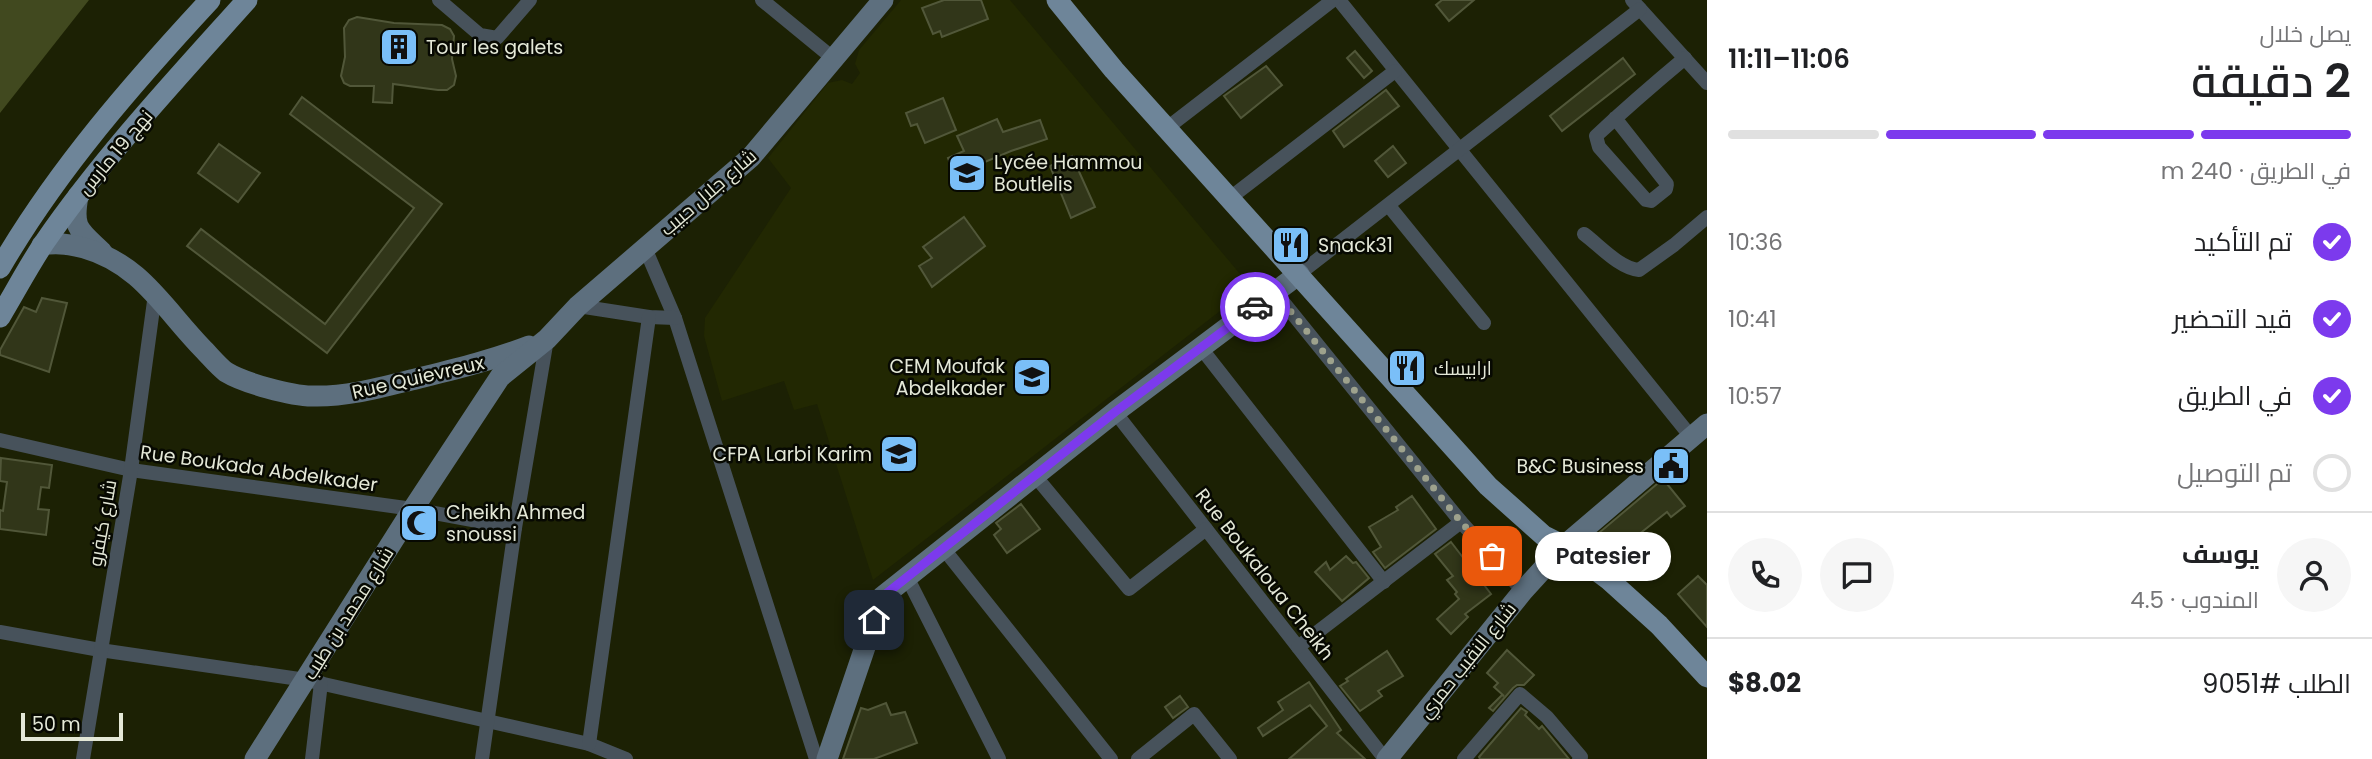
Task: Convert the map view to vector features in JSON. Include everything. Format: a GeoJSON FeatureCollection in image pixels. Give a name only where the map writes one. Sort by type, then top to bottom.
{"type":"FeatureCollection","features":[{"type":"Feature","properties":{"kind":"main road","name":"نهج 19 مارس"},"geometry":{"type":"LineString","coordinates":[[0,268],[46,195],[76,155],[210,0]]}},
{"type":"Feature","properties":{"kind":"main road","name":"نهج 19 مارس"},"geometry":{"type":"LineString","coordinates":[[0,317],[43,245],[78,196],[167,89],[247,0]]}},
{"type":"Feature","properties":{"kind":"main road"},"geometry":{"type":"LineString","coordinates":[[1057,0],[1114,70],[1488,486],[1544,536],[1564,546],[1608,579],[1659,625],[1707,677]]}},
{"type":"Feature","properties":{"kind":"street"},"geometry":{"type":"LineString","coordinates":[[439,0],[480,35],[498,38],[530,0]]}},
{"type":"Feature","properties":{"kind":"street"},"geometry":{"type":"LineString","coordinates":[[762,0],[834,59]]}},
{"type":"Feature","properties":{"kind":"street","name":"شارع جلال حبيب"},"geometry":{"type":"LineString","coordinates":[[547,339],[578,306],[751,157],[883,0]]}},
{"type":"Feature","properties":{"kind":"street"},"geometry":{"type":"LineString","coordinates":[[1167,128],[1333,0]]}},
{"type":"Feature","properties":{"kind":"street"},"geometry":{"type":"LineString","coordinates":[[1339,0],[1461,150],[1700,431]]}},
{"type":"Feature","properties":{"kind":"street"},"geometry":{"type":"LineString","coordinates":[[827,759],[882,597],[1115,412],[1461,150],[1636,4],[1707,83]]}},
{"type":"Feature","properties":{"kind":"street"},"geometry":{"type":"LineString","coordinates":[[1615,118],[1666,181],[1667,189],[1651,201],[1646,200],[1597,144],[1596,136],[1615,118],[1685,58]]}},
{"type":"Feature","properties":{"kind":"street"},"geometry":{"type":"LineString","coordinates":[[1230,198],[1395,71]]}},
{"type":"Feature","properties":{"kind":"street"},"geometry":{"type":"LineString","coordinates":[[78,196],[75,215],[78,228],[104,254]]}},
{"type":"Feature","properties":{"kind":"street"},"geometry":{"type":"LineString","coordinates":[[1388,206],[1484,323]]}},
{"type":"Feature","properties":{"kind":"street"},"geometry":{"type":"LineString","coordinates":[[1584,234],[1616,259],[1639,270],[1707,217]]}},
{"type":"Feature","properties":{"kind":"street"},"geometry":{"type":"LineString","coordinates":[[43,245],[65,244],[104,254]]}},
{"type":"Feature","properties":{"kind":"street"},"geometry":{"type":"LineString","coordinates":[[645,247],[675,318],[817,759]]}},
{"type":"Feature","properties":{"kind":"street","name":"Rue Quievreux"},"geometry":{"type":"LineString","coordinates":[[104,254],[126,266],[155,293],[186,332],[225,371],[279,392],[312,396],[359,392],[490,361],[547,339]]}},
{"type":"Feature","properties":{"kind":"street"},"geometry":{"type":"LineString","coordinates":[[1275,292],[1461,522],[1523,591]]}},
{"type":"Feature","properties":{"kind":"street","name":"شارع كيفرو"},"geometry":{"type":"LineString","coordinates":[[83,759],[131,471],[155,293]]}},
{"type":"Feature","properties":{"kind":"street"},"geometry":{"type":"LineString","coordinates":[[578,306],[649,317],[675,318]]}},
{"type":"Feature","properties":{"kind":"street"},"geometry":{"type":"LineString","coordinates":[[589,744],[649,317]]}},
{"type":"Feature","properties":{"kind":"street"},"geometry":{"type":"LineString","coordinates":[[482,759],[514,528],[547,339]]}},
{"type":"Feature","properties":{"kind":"street","name":"شارع محمد بن طيب"},"geometry":{"type":"LineString","coordinates":[[255,759],[314,681],[413,509],[500,377],[547,339]]}},
{"type":"Feature","properties":{"kind":"street"},"geometry":{"type":"LineString","coordinates":[[1201,348],[1384,582]]}},
{"type":"Feature","properties":{"kind":"street","name":"Rue Boukaloua Cheikh"},"geometry":{"type":"LineString","coordinates":[[1115,412],[1386,759]]}},
{"type":"Feature","properties":{"kind":"street","name":"شارع النقيب حمري"},"geometry":{"type":"LineString","coordinates":[[1386,759],[1523,591],[1564,546],[1700,431]]}},
{"type":"Feature","properties":{"kind":"street","name":"Rue Boukada Abdelkader"},"geometry":{"type":"LineString","coordinates":[[0,440],[131,471],[413,509],[514,528]]}},
{"type":"Feature","properties":{"kind":"street"},"geometry":{"type":"LineString","coordinates":[[1036,477],[1129,589],[1206,529]]}},
{"type":"Feature","properties":{"kind":"street"},"geometry":{"type":"LineString","coordinates":[[1298,647],[1461,522]]}},
{"type":"Feature","properties":{"kind":"street"},"geometry":{"type":"LineString","coordinates":[[943,548],[1111,759]]}},
{"type":"Feature","properties":{"kind":"street"},"geometry":{"type":"LineString","coordinates":[[907,577],[999,759]]}},
{"type":"Feature","properties":{"kind":"street"},"geometry":{"type":"LineString","coordinates":[[0,632],[100,650],[314,681],[589,744],[626,759]]}},
{"type":"Feature","properties":{"kind":"street"},"geometry":{"type":"LineString","coordinates":[[312,759],[314,681]]}},
{"type":"Feature","properties":{"kind":"street"},"geometry":{"type":"LineString","coordinates":[[1464,759],[1520,694],[1547,717],[1581,757],[1579,759]]}},
{"type":"Feature","properties":{"kind":"street"},"geometry":{"type":"LineString","coordinates":[[1138,759],[1194,714],[1230,759]]}},
{"type":"Feature","properties":{"kind":"shaded area"},"geometry":{"type":"Polygon","coordinates":[[[0,0],[89,0],[0,113],[0,0]]]}},
{"type":"Feature","properties":{"kind":"shaded area"},"geometry":{"type":"Polygon","coordinates":[[[901,0],[1010,0],[1251,287],[873,580],[817,404],[794,410],[784,381],[722,401],[704,336],[705,318],[791,188],[768,158],[828,83],[842,80],[852,84],[860,73],[855,64],[859,50],[901,0]]]}},
{"type":"Feature","properties":{"kind":"building"},"geometry":{"type":"Polygon","coordinates":[[[944,0],[981,0],[988,19],[942,37],[940,31],[933,34],[922,8],[944,0]]]}},
{"type":"Feature","properties":{"kind":"building"},"geometry":{"type":"Polygon","coordinates":[[[1442,0],[1474,0],[1449,21],[1436,5],[1442,0]]]}},
{"type":"Feature","properties":{"kind":"building","name":"Tour les galets"},"geometry":{"type":"Polygon","coordinates":[[[357,17],[394,23],[442,25],[450,29],[454,36],[454,85],[447,90],[438,90],[393,84],[392,103],[373,102],[374,86],[350,86],[344,83],[341,76],[345,57],[344,28],[349,20],[357,17]]]}},
{"type":"Feature","properties":{"kind":"building"},"geometry":{"type":"Polygon","coordinates":[[[1355,51],[1372,71],[1364,78],[1347,58],[1355,51]]]}},
{"type":"Feature","properties":{"kind":"building"},"geometry":{"type":"Polygon","coordinates":[[[1623,58],[1635,74],[1562,131],[1550,116],[1623,58]]]}},
{"type":"Feature","properties":{"kind":"building"},"geometry":{"type":"Polygon","coordinates":[[[1266,66],[1282,85],[1241,118],[1224,96],[1266,66]]]}},
{"type":"Feature","properties":{"kind":"building"},"geometry":{"type":"Polygon","coordinates":[[[1386,90],[1399,106],[1344,147],[1333,131],[1386,90]]]}},
{"type":"Feature","properties":{"kind":"building"},"geometry":{"type":"Polygon","coordinates":[[[302,97],[442,204],[327,353],[187,246],[201,229],[325,324],[414,208],[290,114],[302,97]]]}},
{"type":"Feature","properties":{"kind":"building"},"geometry":{"type":"Polygon","coordinates":[[[943,98],[956,130],[925,143],[917,124],[911,126],[906,113],[943,98]]]}},
{"type":"Feature","properties":{"kind":"building"},"geometry":{"type":"Polygon","coordinates":[[[997,119],[1003,132],[1040,120],[1047,139],[954,175],[948,158],[964,151],[957,136],[997,119]]]}},
{"type":"Feature","properties":{"kind":"building"},"geometry":{"type":"Polygon","coordinates":[[[219,144],[260,173],[238,202],[198,173],[219,144]]]}},
{"type":"Feature","properties":{"kind":"building"},"geometry":{"type":"Polygon","coordinates":[[[1393,146],[1406,163],[1388,177],[1375,161],[1393,146]]]}},
{"type":"Feature","properties":{"kind":"building"},"geometry":{"type":"Polygon","coordinates":[[[1072,156],[1095,207],[1071,218],[1050,166],[1072,156]]]}},
{"type":"Feature","properties":{"kind":"building"},"geometry":{"type":"Polygon","coordinates":[[[964,217],[985,246],[932,287],[919,266],[932,258],[923,247],[964,217]]]}},
{"type":"Feature","properties":{"kind":"building"},"geometry":{"type":"Polygon","coordinates":[[[42,298],[67,303],[49,372],[0,355],[0,350],[24,307],[36,312],[42,298]]]}},
{"type":"Feature","properties":{"kind":"building"},"geometry":{"type":"Polygon","coordinates":[[[1,458],[52,465],[49,488],[41,487],[38,509],[49,510],[46,535],[0,529],[0,510],[3,511],[7,482],[0,481],[1,458]]]}},
{"type":"Feature","properties":{"kind":"building"},"geometry":{"type":"Polygon","coordinates":[[[1663,479],[1685,506],[1671,517],[1667,512],[1633,539],[1637,543],[1622,556],[1600,532],[1663,479]]]}},
{"type":"Feature","properties":{"kind":"building"},"geometry":{"type":"Polygon","coordinates":[[[1412,496],[1436,529],[1385,568],[1373,552],[1381,547],[1369,527],[1398,510],[1396,507],[1412,496]]]}},
{"type":"Feature","properties":{"kind":"building"},"geometry":{"type":"Polygon","coordinates":[[[1021,504],[1040,529],[1007,553],[994,535],[1001,529],[996,523],[1021,504]]]}},
{"type":"Feature","properties":{"kind":"building"},"geometry":{"type":"Polygon","coordinates":[[[1451,542],[1491,594],[1465,614],[1468,617],[1451,634],[1437,619],[1459,599],[1447,580],[1453,576],[1435,554],[1451,542]]]}},
{"type":"Feature","properties":{"kind":"building"},"geometry":{"type":"Polygon","coordinates":[[[1346,556],[1353,563],[1356,562],[1369,578],[1342,601],[1315,572],[1326,562],[1330,570],[1346,556]]]}},
{"type":"Feature","properties":{"kind":"building"},"geometry":{"type":"Polygon","coordinates":[[[1698,576],[1707,585],[1707,627],[1678,594],[1698,576]]]}},
{"type":"Feature","properties":{"kind":"building"},"geometry":{"type":"Polygon","coordinates":[[[1507,650],[1534,675],[1524,685],[1513,688],[1493,711],[1489,708],[1504,696],[1494,687],[1498,683],[1487,673],[1507,650]]]}},
{"type":"Feature","properties":{"kind":"building"},"geometry":{"type":"Polygon","coordinates":[[[1387,651],[1403,676],[1378,691],[1382,696],[1360,711],[1340,686],[1387,651]]]}},
{"type":"Feature","properties":{"kind":"building"},"geometry":{"type":"Polygon","coordinates":[[[1309,682],[1341,730],[1337,733],[1365,759],[1289,759],[1327,726],[1310,705],[1263,736],[1258,728],[1283,710],[1278,702],[1309,682]]]}},
{"type":"Feature","properties":{"kind":"building"},"geometry":{"type":"Polygon","coordinates":[[[1180,696],[1188,707],[1173,718],[1165,707],[1180,696]]]}},
{"type":"Feature","properties":{"kind":"building"},"geometry":{"type":"Polygon","coordinates":[[[886,703],[891,715],[905,712],[917,743],[874,759],[843,759],[861,708],[868,710],[886,703]]]}},
{"type":"Feature","properties":{"kind":"building"},"geometry":{"type":"Polygon","coordinates":[[[1521,708],[1539,729],[1542,726],[1569,759],[1480,759],[1521,708]]]}},
{"type":"Feature","properties":{"kind":"way so far"},"geometry":{"type":"LineString","coordinates":[[1255,307],[1275,292],[1461,522],[1492,556]]}},
{"type":"Feature","properties":{"kind":"place","name":"Tour les galets"},"geometry":{"type":"Point","coordinates":[399,47]}},
{"type":"Feature","properties":{"kind":"place","name":"Lycée Hammou Boutlelis"},"geometry":{"type":"Point","coordinates":[967,173]}},
{"type":"Feature","properties":{"kind":"place","name":"Snack31"},"geometry":{"type":"Point","coordinates":[1291,245]}},
{"type":"Feature","properties":{"kind":"place","name":"ارابيسك"},"geometry":{"type":"Point","coordinates":[1407,368]}},
{"type":"Feature","properties":{"kind":"place","name":"CEM Moufak Abdelkader"},"geometry":{"type":"Point","coordinates":[1032,377]}},
{"type":"Feature","properties":{"kind":"place","name":"CFPA Larbi Karim"},"geometry":{"type":"Point","coordinates":[899,454]}},
{"type":"Feature","properties":{"kind":"place","name":"B&C Business"},"geometry":{"type":"Point","coordinates":[1671,466]}},
{"type":"Feature","properties":{"kind":"place","name":"Cheikh Ahmed snoussi"},"geometry":{"type":"Point","coordinates":[419,523]}},
{"type":"Feature","properties":{"kind":"place","name":"Patesier"},"geometry":{"type":"Point","coordinates":[1492,556]}},
{"type":"Feature","properties":{"kind":"route"},"geometry":{"type":"LineString","coordinates":[[874,620],[882,597],[1115,412],[1255,307]]}}]}
